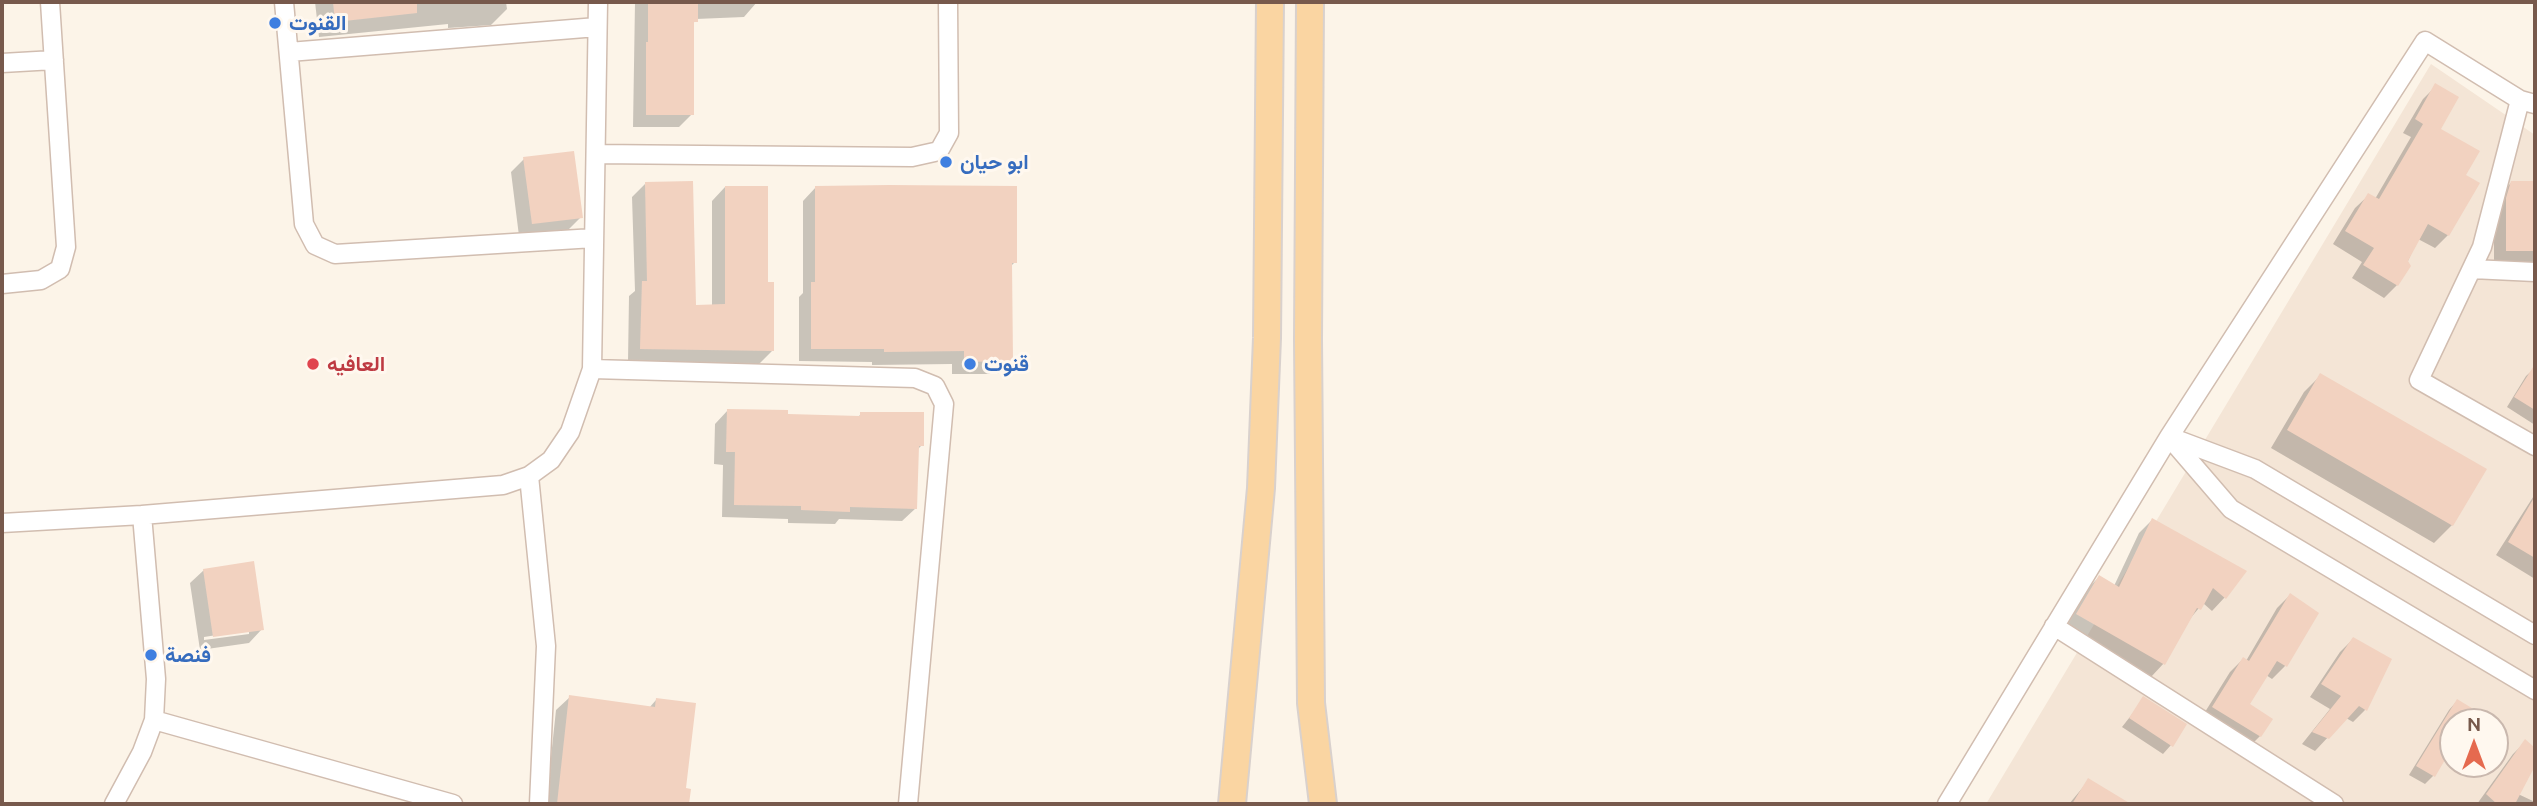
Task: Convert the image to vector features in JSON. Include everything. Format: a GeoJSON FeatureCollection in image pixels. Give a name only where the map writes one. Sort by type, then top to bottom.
{"type":"FeatureCollection","features":[{"type":"Feature","properties":{"kind":"main road"},"geometry":{"type":"LineString","coordinates":[[1233,804],[1261,488],[1267,338],[1270,2]]}},
{"type":"Feature","properties":{"kind":"main road"},"geometry":{"type":"LineString","coordinates":[[1310,2],[1308,339],[1311,703],[1323,804]]}},
{"type":"Feature","properties":{"kind":"street"},"geometry":{"type":"LineString","coordinates":[[2,284],[41,280],[60,269],[66,247],[50,2]]}},
{"type":"Feature","properties":{"kind":"street"},"geometry":{"type":"LineString","coordinates":[[284,2],[304,224],[315,245],[335,254],[594,238]]}},
{"type":"Feature","properties":{"kind":"street"},"geometry":{"type":"LineString","coordinates":[[2,523],[503,485],[529,476],[551,460],[570,432],[593,369],[598,2]]}},
{"type":"Feature","properties":{"kind":"street"},"geometry":{"type":"LineString","coordinates":[[596,154],[912,157],[939,151],[950,133],[947,2]]}},
{"type":"Feature","properties":{"kind":"street"},"geometry":{"type":"LineString","coordinates":[[289,52],[597,27]]}},
{"type":"Feature","properties":{"kind":"street"},"geometry":{"type":"LineString","coordinates":[[1947,804],[2169,437],[2425,41],[2528,102],[2482,247],[2419,380],[2535,446]]}},
{"type":"Feature","properties":{"kind":"street"},"geometry":{"type":"LineString","coordinates":[[2,63],[54,60]]}},
{"type":"Feature","properties":{"kind":"street"},"geometry":{"type":"LineString","coordinates":[[2472,269],[2535,272]]}},
{"type":"Feature","properties":{"kind":"street"},"geometry":{"type":"LineString","coordinates":[[593,369],[915,378],[935,386],[944,404],[908,804]]}},
{"type":"Feature","properties":{"kind":"street"},"geometry":{"type":"LineString","coordinates":[[2169,437],[2255,469],[2535,635]]}},
{"type":"Feature","properties":{"kind":"street"},"geometry":{"type":"LineString","coordinates":[[2169,437],[2231,509],[2535,690]]}},
{"type":"Feature","properties":{"kind":"street"},"geometry":{"type":"LineString","coordinates":[[529,476],[546,646],[539,804]]}},
{"type":"Feature","properties":{"kind":"street"},"geometry":{"type":"LineString","coordinates":[[114,804],[142,752],[153,720],[156,679],[142,514]]}},
{"type":"Feature","properties":{"kind":"street"},"geometry":{"type":"LineString","coordinates":[[2054,626],[2334,804]]}},
{"type":"Feature","properties":{"kind":"street"},"geometry":{"type":"LineString","coordinates":[[153,720],[453,804]]}},
{"type":"Feature","properties":{"kind":"shaded area"},"geometry":{"type":"Polygon","coordinates":[[[2431,64],[2535,135],[2535,804],[1986,804],[2431,64]]]}},
{"type":"Feature","properties":{"kind":"building"},"geometry":{"type":"Polygon","coordinates":[[[333,2],[417,2],[417,13],[335,22],[333,2]]]}},
{"type":"Feature","properties":{"kind":"building"},"geometry":{"type":"Polygon","coordinates":[[[648,2],[698,2],[698,22],[694,22],[694,115],[646,115],[648,2]]]}},
{"type":"Feature","properties":{"kind":"building"},"geometry":{"type":"Polygon","coordinates":[[[2435,83],[2459,97],[2441,129],[2480,151],[2466,175],[2480,183],[2449,236],[2428,224],[2408,261],[2411,266],[2398,286],[2363,265],[2374,248],[2345,231],[2368,193],[2379,199],[2423,124],[2415,119],[2435,83]]]}},
{"type":"Feature","properties":{"kind":"building"},"geometry":{"type":"Polygon","coordinates":[[[574,151],[583,218],[532,224],[523,157],[574,151]]]}},
{"type":"Feature","properties":{"kind":"building"},"geometry":{"type":"Polygon","coordinates":[[[693,181],[696,305],[725,304],[725,186],[768,186],[768,282],[774,282],[774,351],[640,349],[642,281],[647,281],[645,182],[693,181]]]}},
{"type":"Feature","properties":{"kind":"building"},"geometry":{"type":"Polygon","coordinates":[[[2511,181],[2535,181],[2535,251],[2506,251],[2506,198],[2511,181]]]}},
{"type":"Feature","properties":{"kind":"building"},"geometry":{"type":"Polygon","coordinates":[[[815,186],[1017,186],[1017,263],[1012,263],[1013,361],[964,362],[964,351],[811,349],[811,282],[815,282],[815,186]]]}},
{"type":"Feature","properties":{"kind":"building"},"geometry":{"type":"Polygon","coordinates":[[[2535,364],[2535,410],[2514,397],[2535,364]]]}},
{"type":"Feature","properties":{"kind":"building"},"geometry":{"type":"Polygon","coordinates":[[[2320,373],[2487,469],[2453,526],[2287,430],[2320,373]]]}},
{"type":"Feature","properties":{"kind":"building"},"geometry":{"type":"Polygon","coordinates":[[[727,409],[788,410],[788,414],[860,416],[860,412],[924,412],[924,446],[919,446],[917,509],[850,507],[850,512],[801,510],[801,506],[734,505],[735,452],[726,452],[727,409]]]}},
{"type":"Feature","properties":{"kind":"building"},"geometry":{"type":"Polygon","coordinates":[[[2535,496],[2535,558],[2508,542],[2535,496]]]}},
{"type":"Feature","properties":{"kind":"building"},"geometry":{"type":"Polygon","coordinates":[[[2152,518],[2247,571],[2226,599],[2213,588],[2201,610],[2197,608],[2165,665],[2076,614],[2099,575],[2119,587],[2152,518]]]}},
{"type":"Feature","properties":{"kind":"building"},"geometry":{"type":"Polygon","coordinates":[[[254,561],[264,630],[213,637],[203,569],[254,561]]]}},
{"type":"Feature","properties":{"kind":"building"},"geometry":{"type":"Polygon","coordinates":[[[2290,593],[2319,613],[2287,667],[2277,661],[2250,704],[2273,719],[2261,737],[2212,707],[2243,657],[2249,661],[2290,593]]]}},
{"type":"Feature","properties":{"kind":"building"},"geometry":{"type":"Polygon","coordinates":[[[2353,637],[2392,659],[2367,711],[2359,706],[2329,739],[2312,732],[2341,696],[2321,684],[2353,637]]]}},
{"type":"Feature","properties":{"kind":"building"},"geometry":{"type":"Polygon","coordinates":[[[569,695],[655,707],[656,698],[696,703],[686,788],[691,789],[689,804],[557,804],[569,695]]]}},
{"type":"Feature","properties":{"kind":"building"},"geometry":{"type":"Polygon","coordinates":[[[2143,696],[2187,724],[2173,747],[2129,718],[2143,696]]]}},
{"type":"Feature","properties":{"kind":"building"},"geometry":{"type":"Polygon","coordinates":[[[2457,699],[2472,708],[2451,708],[2457,699]]]}},
{"type":"Feature","properties":{"kind":"building"},"geometry":{"type":"Polygon","coordinates":[[[2439,728],[2439,770],[2435,777],[2416,766],[2439,728]]]}},
{"type":"Feature","properties":{"kind":"building"},"geometry":{"type":"Polygon","coordinates":[[[2525,739],[2535,748],[2535,766],[2515,804],[2497,804],[2486,794],[2497,778],[2509,778],[2509,762],[2525,739]]]}},
{"type":"Feature","properties":{"kind":"building"},"geometry":{"type":"Polygon","coordinates":[[[2088,778],[2131,804],[2072,804],[2088,778]]]}},
{"type":"Feature","properties":{"kind":"place","name":"القنوت"},"geometry":{"type":"Point","coordinates":[275,23]}},
{"type":"Feature","properties":{"kind":"place","name":"ابو حيان"},"geometry":{"type":"Point","coordinates":[946,162]}},
{"type":"Feature","properties":{"kind":"place","name":"العافيه"},"geometry":{"type":"Point","coordinates":[313,364]}},
{"type":"Feature","properties":{"kind":"place","name":"قنوت"},"geometry":{"type":"Point","coordinates":[970,364]}},
{"type":"Feature","properties":{"kind":"place","name":"فنصة"},"geometry":{"type":"Point","coordinates":[151,655]}}]}
